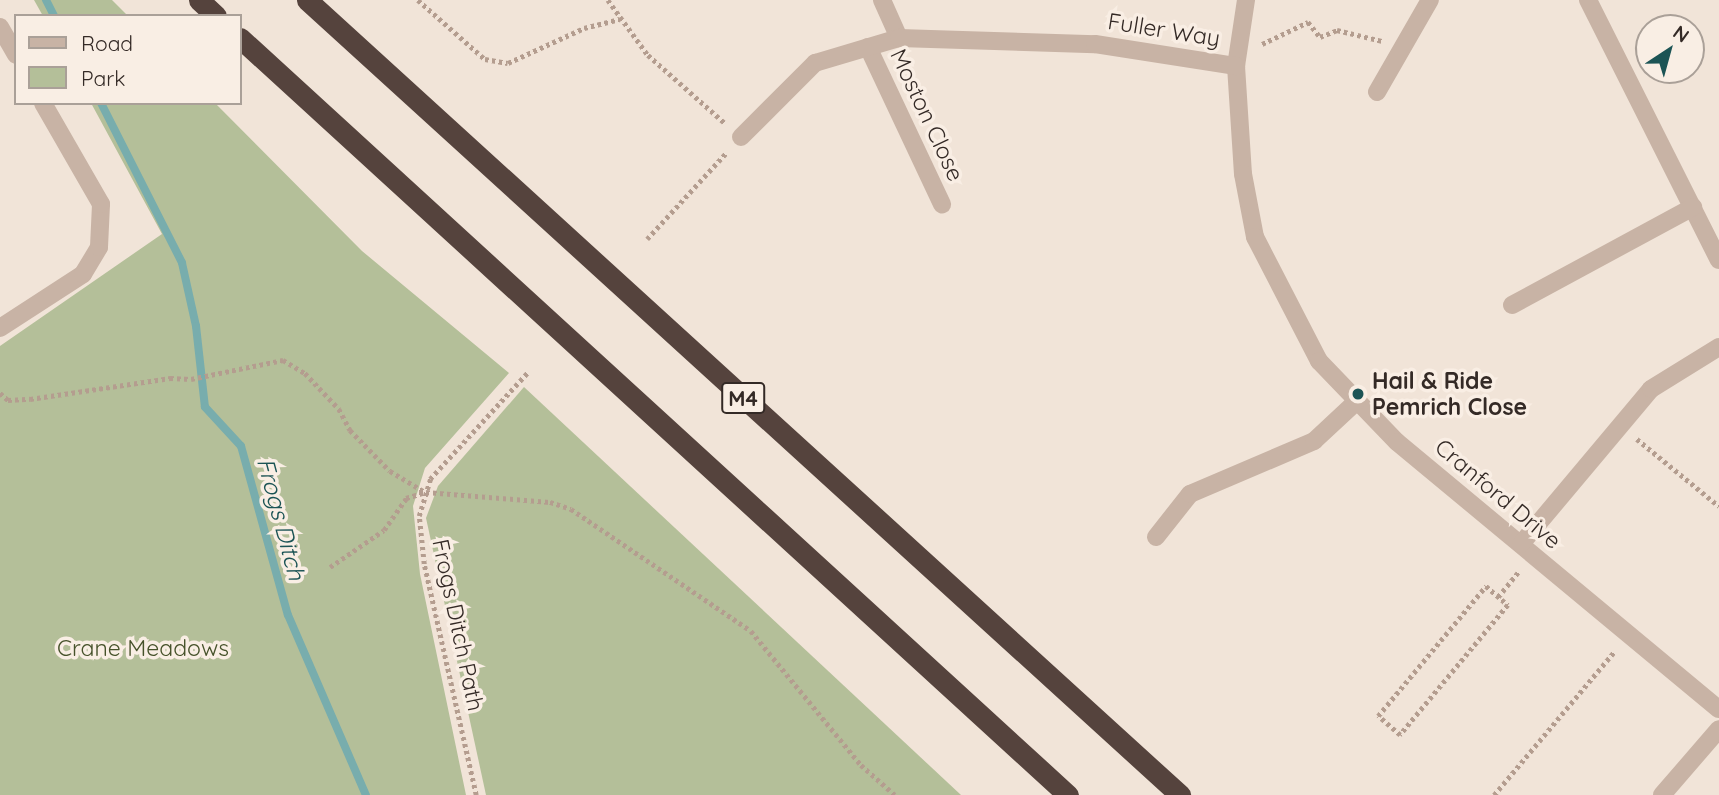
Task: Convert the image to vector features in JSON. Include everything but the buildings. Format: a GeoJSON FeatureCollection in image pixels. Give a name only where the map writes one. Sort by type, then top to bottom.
{"type":"FeatureCollection","features":[{"type":"Feature","properties":{"kind":"highway"},"geometry":{"type":"LineString","coordinates":[[198,0],[214,14]]}},
{"type":"Feature","properties":{"kind":"highway","name":"M4"},"geometry":{"type":"LineString","coordinates":[[307,0],[1180,795]]}},
{"type":"Feature","properties":{"kind":"highway"},"geometry":{"type":"LineString","coordinates":[[242,39],[1068,795]]}},
{"type":"Feature","properties":{"kind":"street"},"geometry":{"type":"LineString","coordinates":[[882,0],[899,38]]}},
{"type":"Feature","properties":{"kind":"street","name":"Cranford Drive"},"geometry":{"type":"LineString","coordinates":[[1246,0],[1237,59],[1244,174],[1255,237],[1319,361],[1356,402],[1719,709]]}},
{"type":"Feature","properties":{"kind":"street"},"geometry":{"type":"LineString","coordinates":[[1377,92],[1430,0]]}},
{"type":"Feature","properties":{"kind":"street"},"geometry":{"type":"LineString","coordinates":[[1588,0],[1719,260]]}},
{"type":"Feature","properties":{"kind":"street"},"geometry":{"type":"LineString","coordinates":[[0,27],[14,52]]}},
{"type":"Feature","properties":{"kind":"street","name":"Fuller Way"},"geometry":{"type":"LineString","coordinates":[[741,137],[815,62],[899,38],[1095,44],[1237,59]]}},
{"type":"Feature","properties":{"kind":"street","name":"Moston Close"},"geometry":{"type":"LineString","coordinates":[[868,47],[942,204]]}},
{"type":"Feature","properties":{"kind":"street"},"geometry":{"type":"LineString","coordinates":[[0,328],[83,274],[99,247],[101,204],[44,105]]}},
{"type":"Feature","properties":{"kind":"street"},"geometry":{"type":"LineString","coordinates":[[1512,305],[1693,206]]}},
{"type":"Feature","properties":{"kind":"street"},"geometry":{"type":"LineString","coordinates":[[1527,549],[1620,425],[1651,389],[1719,347]]}},
{"type":"Feature","properties":{"kind":"street"},"geometry":{"type":"LineString","coordinates":[[1156,537],[1190,494],[1314,441],[1356,402]]}},
{"type":"Feature","properties":{"kind":"street"},"geometry":{"type":"LineString","coordinates":[[1662,795],[1719,729]]}},
{"type":"Feature","properties":{"kind":"path"},"geometry":{"type":"LineString","coordinates":[[418,0],[485,59],[508,63],[584,28],[620,19]]}},
{"type":"Feature","properties":{"kind":"path"},"geometry":{"type":"LineString","coordinates":[[608,0],[648,55],[741,137],[647,239]]}},
{"type":"Feature","properties":{"kind":"path"},"geometry":{"type":"LineString","coordinates":[[1237,59],[1308,22],[1320,37],[1337,30],[1404,46]]}},
{"type":"Feature","properties":{"kind":"path"},"geometry":{"type":"LineString","coordinates":[[0,393],[8,400],[30,400],[170,378],[191,379],[207,373],[283,360],[314,382],[339,409],[350,430],[390,471],[426,492]]}},
{"type":"Feature","properties":{"kind":"path","name":"Frogs Ditch Path"},"geometry":{"type":"LineString","coordinates":[[476,795],[424,564],[419,516],[430,479],[527,373]]}},
{"type":"Feature","properties":{"kind":"path"},"geometry":{"type":"LineString","coordinates":[[1620,425],[1719,506]]}},
{"type":"Feature","properties":{"kind":"path"},"geometry":{"type":"LineString","coordinates":[[330,568],[384,530],[406,498],[426,492],[550,502],[606,530],[751,631],[861,765],[895,795]]}},
{"type":"Feature","properties":{"kind":"path"},"geometry":{"type":"LineString","coordinates":[[1498,597],[1527,549]]}},
{"type":"Feature","properties":{"kind":"path"},"geometry":{"type":"LineString","coordinates":[[1486,586],[1498,597],[1508,605],[1400,735],[1378,716],[1486,586]]}},
{"type":"Feature","properties":{"kind":"path"},"geometry":{"type":"LineString","coordinates":[[1494,795],[1629,634]]}},
{"type":"Feature","properties":{"kind":"green space"},"geometry":{"type":"Polygon","coordinates":[[[34,0],[112,0],[126,14],[42,14],[34,0]]]}},
{"type":"Feature","properties":{"kind":"green space","name":"Crane Meadows"},"geometry":{"type":"Polygon","coordinates":[[[92,105],[217,105],[362,251],[509,373],[425,468],[413,506],[420,574],[466,795],[0,795],[0,346],[162,234],[92,105]]]}},
{"type":"Feature","properties":{"kind":"green space"},"geometry":{"type":"Polygon","coordinates":[[[524,387],[961,795],[486,795],[426,518],[438,486],[524,387]]]}},
{"type":"Feature","properties":{"kind":"waterway","name":"Frogs Ditch"},"geometry":{"type":"LineString","coordinates":[[46,0],[53,14]]}},
{"type":"Feature","properties":{"kind":"waterway","name":"Frogs Ditch"},"geometry":{"type":"LineString","coordinates":[[102,105],[182,263],[196,326],[205,407],[241,446],[288,615],[366,795]]}},
{"type":"Feature","properties":{"kind":"place","name":"Hail & Ride Pemrich Close"},"geometry":{"type":"Point","coordinates":[1358,394]}}]}
